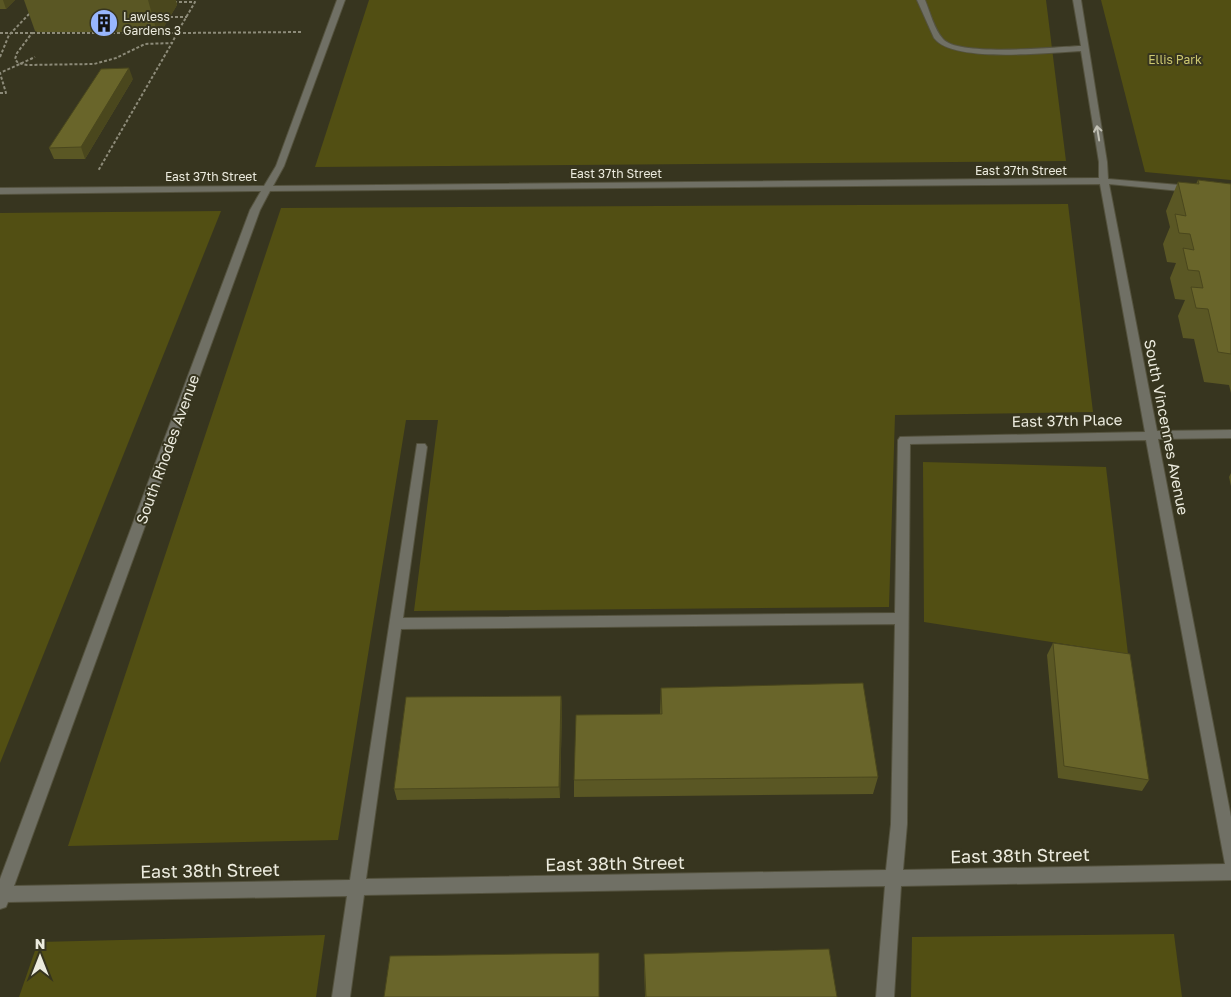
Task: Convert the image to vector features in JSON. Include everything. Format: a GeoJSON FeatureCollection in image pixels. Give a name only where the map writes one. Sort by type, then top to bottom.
{"type":"FeatureCollection","features":[{"type":"Feature","properties":{"kind":"street","name":"South Rhodes Avenue"},"geometry":{"type":"LineString","coordinates":[[1,897],[254,210],[280,166],[341,0]]}},
{"type":"Feature","properties":{"kind":"street"},"geometry":{"type":"LineString","coordinates":[[920,0],[941,42],[956,49],[986,52],[1085,48]]}},
{"type":"Feature","properties":{"kind":"street","name":"South Vincennes Avenue"},"geometry":{"type":"LineString","coordinates":[[1077,0],[1103,162],[1104,181],[1153,434],[1231,859]]}},
{"type":"Feature","properties":{"kind":"street","name":"East 37th Street"},"geometry":{"type":"LineString","coordinates":[[0,190],[1104,181],[1201,190]]}},
{"type":"Feature","properties":{"kind":"street","name":"East 37th Place"},"geometry":{"type":"LineString","coordinates":[[902,618],[904,440],[1231,434]]}},
{"type":"Feature","properties":{"kind":"street"},"geometry":{"type":"LineString","coordinates":[[340,997],[421,447]]}},
{"type":"Feature","properties":{"kind":"street"},"geometry":{"type":"LineString","coordinates":[[395,624],[902,618],[900,824],[888,936],[885,997]]}},
{"type":"Feature","properties":{"kind":"street","name":"East 38th Street"},"geometry":{"type":"LineString","coordinates":[[1,897],[356,887],[1231,872]]}},
{"type":"Feature","properties":{"kind":"path"},"geometry":{"type":"LineString","coordinates":[[167,2],[196,1]]}},
{"type":"Feature","properties":{"kind":"path"},"geometry":{"type":"LineString","coordinates":[[98,172],[196,1]]}},
{"type":"Feature","properties":{"kind":"path"},"geometry":{"type":"LineString","coordinates":[[0,57],[3,46],[11,33],[27,15],[38,7]]}},
{"type":"Feature","properties":{"kind":"path"},"geometry":{"type":"LineString","coordinates":[[170,17],[187,16]]}},
{"type":"Feature","properties":{"kind":"path"},"geometry":{"type":"LineString","coordinates":[[0,33],[303,32]]}},
{"type":"Feature","properties":{"kind":"path"},"geometry":{"type":"LineString","coordinates":[[32,33],[17,53],[15,59],[20,64],[94,64],[116,58],[145,44],[172,43]]}},
{"type":"Feature","properties":{"kind":"path"},"geometry":{"type":"LineString","coordinates":[[0,93],[6,93],[0,73],[35,57]]}},
{"type":"Feature","properties":{"kind":"green space"},"geometry":{"type":"Polygon","coordinates":[[[369,0],[1046,0],[1066,161],[315,167],[369,0]]]}},
{"type":"Feature","properties":{"kind":"green space","name":"Ellis Park"},"geometry":{"type":"Polygon","coordinates":[[[1101,0],[1231,0],[1231,180],[1145,172],[1101,0]]]}},
{"type":"Feature","properties":{"kind":"green space"},"geometry":{"type":"Polygon","coordinates":[[[1068,204],[1093,412],[895,415],[889,607],[414,611],[438,420],[406,420],[338,840],[68,846],[281,208],[1068,204]]]}},
{"type":"Feature","properties":{"kind":"green space"},"geometry":{"type":"Polygon","coordinates":[[[221,211],[0,763],[0,213],[221,211]]]}},
{"type":"Feature","properties":{"kind":"green space"},"geometry":{"type":"Polygon","coordinates":[[[923,462],[1106,467],[1128,654],[924,622],[923,462]]]}},
{"type":"Feature","properties":{"kind":"green space"},"geometry":{"type":"Polygon","coordinates":[[[1174,934],[1182,997],[911,997],[912,937],[1174,934]]]}},
{"type":"Feature","properties":{"kind":"green space"},"geometry":{"type":"Polygon","coordinates":[[[325,935],[316,997],[19,997],[38,942],[325,935]]]}},
{"type":"Feature","properties":{"kind":"building"},"geometry":{"type":"Polygon","coordinates":[[[129,68],[81,147],[49,148],[101,69],[129,68]]]}},
{"type":"Feature","properties":{"kind":"building"},"geometry":{"type":"Polygon","coordinates":[[[1198,180],[1231,184],[1231,354],[1218,352],[1208,309],[1196,308],[1191,287],[1203,288],[1199,271],[1188,270],[1183,248],[1194,250],[1190,234],[1179,233],[1175,214],[1186,216],[1178,182],[1199,184],[1198,180]]]}},
{"type":"Feature","properties":{"kind":"building"},"geometry":{"type":"Polygon","coordinates":[[[1053,643],[1130,654],[1149,780],[1064,766],[1053,643]]]}},
{"type":"Feature","properties":{"kind":"building"},"geometry":{"type":"Polygon","coordinates":[[[863,683],[878,777],[574,780],[576,715],[662,714],[661,688],[863,683]]]}},
{"type":"Feature","properties":{"kind":"building"},"geometry":{"type":"Polygon","coordinates":[[[561,696],[559,787],[394,789],[406,697],[561,696]]]}},
{"type":"Feature","properties":{"kind":"building"},"geometry":{"type":"Polygon","coordinates":[[[829,949],[837,997],[646,997],[644,954],[829,949]]]}},
{"type":"Feature","properties":{"kind":"building"},"geometry":{"type":"Polygon","coordinates":[[[599,953],[599,997],[384,997],[390,956],[599,953]]]}},
{"type":"Feature","properties":{"kind":"place","name":"Lawless Gardens 3"},"geometry":{"type":"Point","coordinates":[104,23]}}]}
